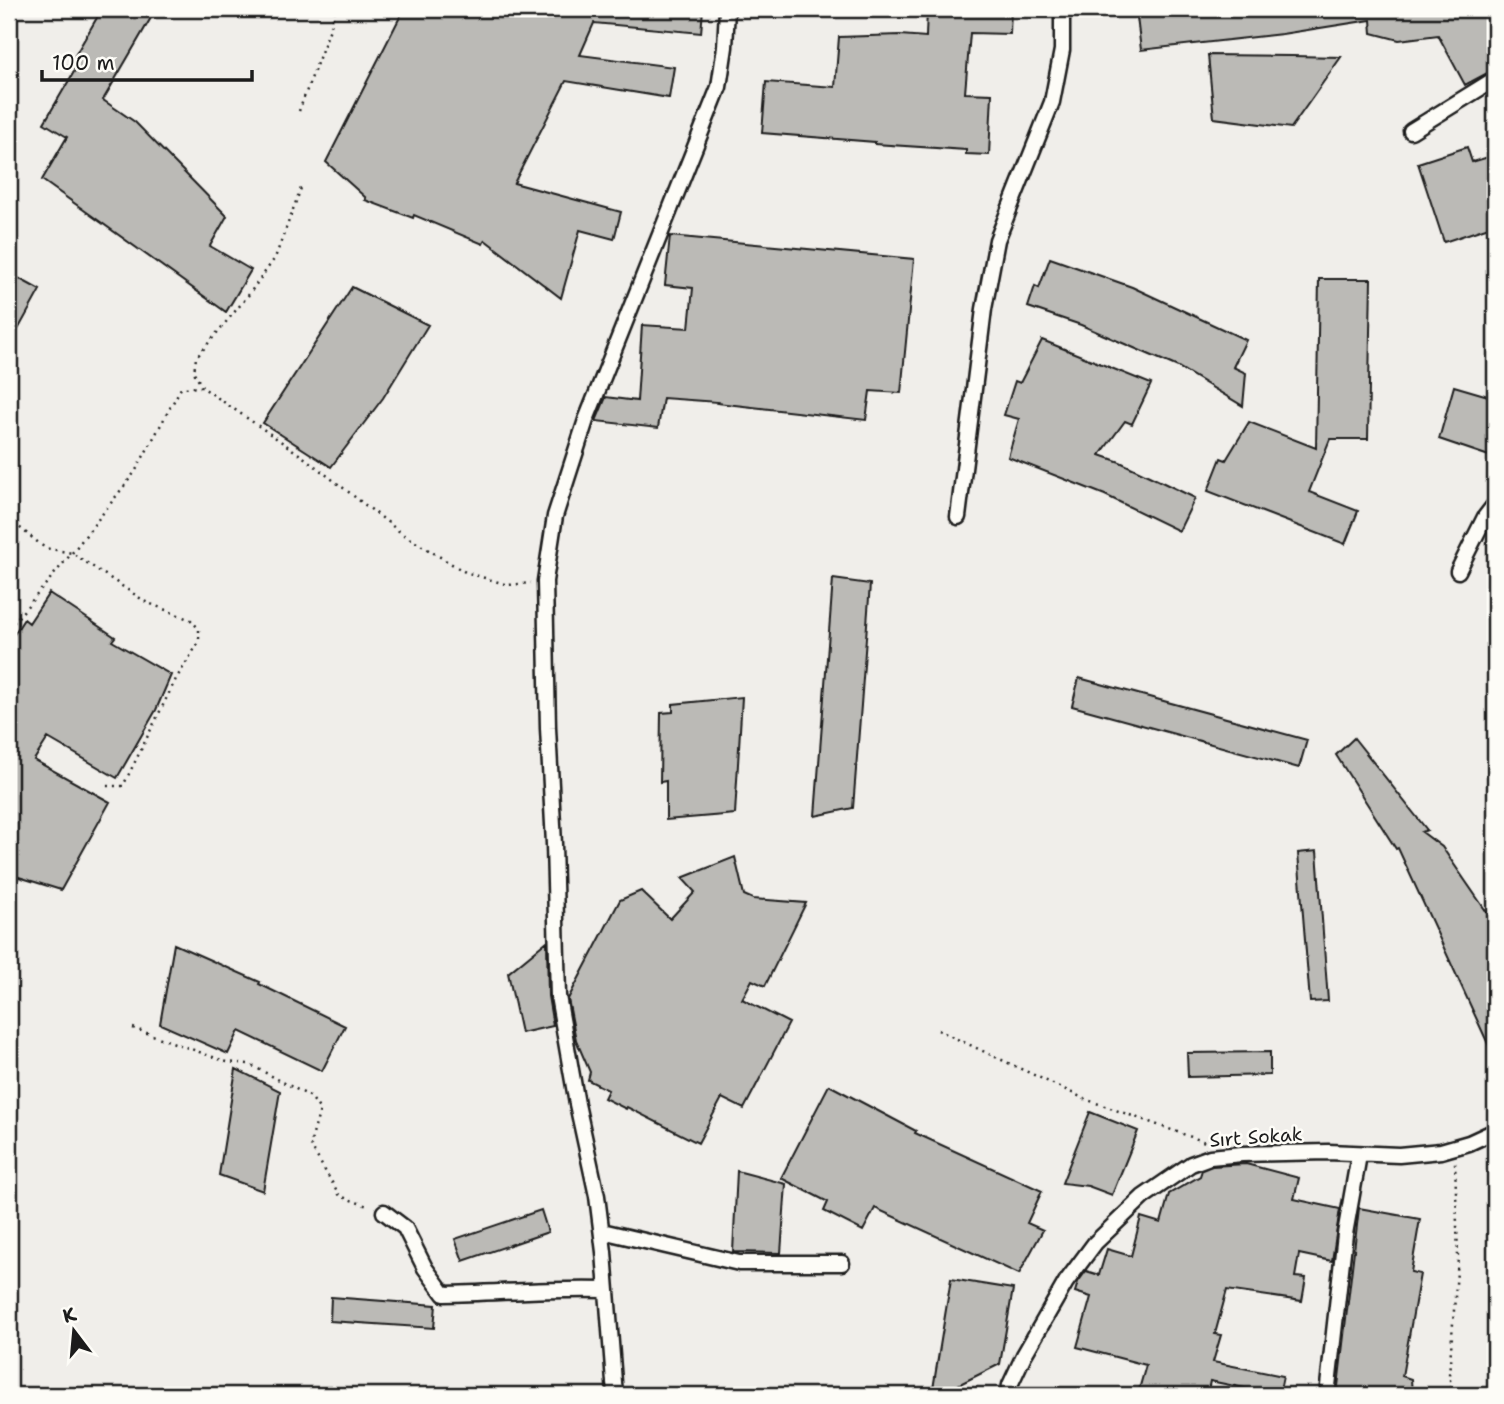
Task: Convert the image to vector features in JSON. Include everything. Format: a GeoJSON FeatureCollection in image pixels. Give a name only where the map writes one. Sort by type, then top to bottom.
{"type":"FeatureCollection","features":[{"type":"Feature","properties":{"kind":"street"},"geometry":{"type":"LineString","coordinates":[[615,1395],[597,1196],[558,996],[545,581],[555,516],[586,420],[719,87],[727,9]]}},
{"type":"Feature","properties":{"kind":"street"},"geometry":{"type":"LineString","coordinates":[[958,517],[984,309],[997,240],[1052,102],[1062,50],[1062,9]]}},
{"type":"Feature","properties":{"kind":"street"},"geometry":{"type":"LineString","coordinates":[[1411,131],[1495,79]]}},
{"type":"Feature","properties":{"kind":"street"},"geometry":{"type":"LineString","coordinates":[[1458,571],[1485,517],[1495,504]]}},
{"type":"Feature","properties":{"kind":"street","name":"Sırt Sokak"},"geometry":{"type":"LineString","coordinates":[[1009,1395],[1010,1385],[1036,1334],[1066,1282],[1096,1243],[1143,1197],[1191,1164],[1210,1157],[1328,1152],[1399,1155],[1441,1151],[1495,1131]]}},
{"type":"Feature","properties":{"kind":"street"},"geometry":{"type":"LineString","coordinates":[[1327,1395],[1345,1234],[1359,1155]]}},
{"type":"Feature","properties":{"kind":"street"},"geometry":{"type":"LineString","coordinates":[[384,1212],[405,1228],[425,1268],[444,1294],[556,1288],[607,1290]]}},
{"type":"Feature","properties":{"kind":"street"},"geometry":{"type":"LineString","coordinates":[[601,1231],[739,1263],[842,1263]]}},
{"type":"Feature","properties":{"kind":"path"},"geometry":{"type":"LineString","coordinates":[[299,111],[335,9]]}},
{"type":"Feature","properties":{"kind":"path"},"geometry":{"type":"LineString","coordinates":[[301,188],[275,258],[197,358],[194,372],[202,387],[302,456],[404,535],[465,572],[509,585],[545,581]]}},
{"type":"Feature","properties":{"kind":"path"},"geometry":{"type":"LineString","coordinates":[[9,628],[135,472],[181,388],[202,387]]}},
{"type":"Feature","properties":{"kind":"path"},"geometry":{"type":"LineString","coordinates":[[9,519],[44,548],[72,553],[146,602],[191,620],[199,629],[199,642],[176,678],[123,786],[106,786]]}},
{"type":"Feature","properties":{"kind":"path"},"geometry":{"type":"LineString","coordinates":[[133,1028],[227,1062],[249,1064],[311,1097],[320,1110],[310,1145],[341,1196],[384,1212]]}},
{"type":"Feature","properties":{"kind":"path"},"geometry":{"type":"LineString","coordinates":[[938,1030],[1085,1099],[1208,1141],[1210,1157]]}},
{"type":"Feature","properties":{"kind":"path"},"geometry":{"type":"LineString","coordinates":[[1453,1395],[1449,1376],[1458,1258],[1455,1147]]}},
{"type":"Feature","properties":{"kind":"building"},"geometry":{"type":"Polygon","coordinates":[[[102,9],[140,9],[152,16],[103,100],[135,122],[227,216],[210,246],[251,270],[226,312],[42,180],[67,137],[44,123],[75,70],[69,66],[102,9]]]}},
{"type":"Feature","properties":{"kind":"building"},"geometry":{"type":"Polygon","coordinates":[[[404,9],[499,9],[516,17],[520,9],[703,9],[701,33],[594,23],[580,55],[674,67],[669,98],[566,81],[514,183],[621,212],[614,239],[580,230],[561,298],[485,240],[483,244],[414,215],[413,218],[365,200],[366,198],[326,162],[404,9]]]}},
{"type":"Feature","properties":{"kind":"building"},"geometry":{"type":"Polygon","coordinates":[[[927,9],[1011,9],[1010,34],[970,33],[965,93],[992,94],[989,155],[966,154],[966,150],[762,133],[766,82],[835,87],[839,37],[926,37],[927,9]]]}},
{"type":"Feature","properties":{"kind":"building"},"geometry":{"type":"Polygon","coordinates":[[[1136,9],[1493,9],[1495,69],[1465,85],[1438,35],[1399,40],[1372,33],[1371,20],[1282,34],[1141,50],[1136,9]]]}},
{"type":"Feature","properties":{"kind":"building"},"geometry":{"type":"Polygon","coordinates":[[[1208,55],[1341,57],[1291,128],[1214,118],[1208,55]]]}},
{"type":"Feature","properties":{"kind":"building"},"geometry":{"type":"Polygon","coordinates":[[[1467,147],[1472,162],[1495,155],[1495,225],[1444,242],[1418,163],[1467,147]]]}},
{"type":"Feature","properties":{"kind":"building"},"geometry":{"type":"Polygon","coordinates":[[[670,236],[914,259],[901,393],[870,391],[866,420],[663,398],[658,428],[596,421],[606,397],[637,401],[642,325],[689,328],[693,288],[665,285],[670,236]]]}},
{"type":"Feature","properties":{"kind":"building"},"geometry":{"type":"Polygon","coordinates":[[[1050,258],[1132,287],[1246,340],[1233,367],[1246,373],[1243,406],[1178,367],[1081,325],[1028,307],[1035,286],[1039,288],[1050,258]]]}},
{"type":"Feature","properties":{"kind":"building"},"geometry":{"type":"Polygon","coordinates":[[[9,273],[40,290],[9,346],[9,273]]]}},
{"type":"Feature","properties":{"kind":"building"},"geometry":{"type":"Polygon","coordinates":[[[1319,279],[1371,279],[1368,439],[1330,439],[1309,492],[1358,511],[1345,544],[1208,491],[1221,458],[1226,460],[1249,422],[1316,448],[1319,279]]]}},
{"type":"Feature","properties":{"kind":"building"},"geometry":{"type":"Polygon","coordinates":[[[352,287],[428,325],[383,398],[331,467],[263,423],[352,287]]]}},
{"type":"Feature","properties":{"kind":"building"},"geometry":{"type":"Polygon","coordinates":[[[1042,340],[1151,384],[1132,424],[1125,421],[1100,455],[1195,498],[1179,531],[1105,495],[1008,457],[1019,419],[1004,415],[1015,381],[1020,383],[1042,340]]]}},
{"type":"Feature","properties":{"kind":"building"},"geometry":{"type":"Polygon","coordinates":[[[1454,386],[1495,398],[1495,458],[1439,439],[1454,386]]]}},
{"type":"Feature","properties":{"kind":"building"},"geometry":{"type":"Polygon","coordinates":[[[833,579],[870,584],[861,705],[853,808],[815,816],[833,579]]]}},
{"type":"Feature","properties":{"kind":"building"},"geometry":{"type":"Polygon","coordinates":[[[49,593],[115,637],[112,641],[171,675],[156,710],[117,778],[48,738],[34,760],[110,802],[61,890],[9,874],[9,642],[24,619],[29,623],[49,593]]]}},
{"type":"Feature","properties":{"kind":"building"},"geometry":{"type":"Polygon","coordinates":[[[1079,678],[1307,740],[1299,768],[1072,706],[1079,678]]]}},
{"type":"Feature","properties":{"kind":"building"},"geometry":{"type":"Polygon","coordinates":[[[742,697],[735,814],[666,820],[666,781],[660,782],[661,713],[673,712],[673,704],[742,697]]]}},
{"type":"Feature","properties":{"kind":"building"},"geometry":{"type":"Polygon","coordinates":[[[1354,738],[1427,830],[1422,832],[1442,847],[1495,924],[1495,1059],[1398,848],[1396,849],[1336,755],[1354,738]]]}},
{"type":"Feature","properties":{"kind":"building"},"geometry":{"type":"Polygon","coordinates":[[[1317,851],[1328,1001],[1310,1002],[1298,853],[1317,851]]]}},
{"type":"Feature","properties":{"kind":"building"},"geometry":{"type":"Polygon","coordinates":[[[735,857],[744,895],[753,899],[806,903],[765,986],[752,980],[742,999],[789,1023],[744,1109],[722,1098],[698,1143],[604,1098],[608,1090],[588,1080],[590,1072],[576,1040],[568,999],[620,900],[641,891],[670,919],[695,892],[682,878],[735,857]]]}},
{"type":"Feature","properties":{"kind":"building"},"geometry":{"type":"Polygon","coordinates":[[[547,941],[548,996],[553,1026],[521,1033],[508,973],[547,941]]]}},
{"type":"Feature","properties":{"kind":"building"},"geometry":{"type":"Polygon","coordinates":[[[174,944],[260,982],[259,984],[345,1026],[322,1071],[239,1031],[228,1054],[160,1024],[174,944]]]}},
{"type":"Feature","properties":{"kind":"building"},"geometry":{"type":"Polygon","coordinates":[[[1270,1052],[1270,1075],[1188,1077],[1187,1053],[1270,1052]]]}},
{"type":"Feature","properties":{"kind":"building"},"geometry":{"type":"Polygon","coordinates":[[[236,1069],[280,1091],[263,1191],[219,1175],[236,1069]]]}},
{"type":"Feature","properties":{"kind":"building"},"geometry":{"type":"Polygon","coordinates":[[[829,1085],[916,1131],[915,1133],[1042,1191],[1027,1223],[1043,1230],[1019,1274],[875,1208],[863,1231],[824,1211],[828,1202],[781,1178],[829,1085]]]}},
{"type":"Feature","properties":{"kind":"building"},"geometry":{"type":"Polygon","coordinates":[[[1090,1112],[1138,1131],[1112,1195],[1088,1186],[1062,1183],[1090,1112]]]}},
{"type":"Feature","properties":{"kind":"building"},"geometry":{"type":"Polygon","coordinates":[[[1246,1164],[1299,1178],[1294,1199],[1340,1209],[1332,1261],[1299,1254],[1295,1277],[1306,1278],[1302,1301],[1227,1290],[1215,1334],[1221,1335],[1213,1362],[1283,1376],[1279,1395],[1210,1381],[1207,1395],[1138,1393],[1146,1365],[1077,1347],[1091,1297],[1075,1292],[1078,1282],[1086,1271],[1099,1275],[1107,1249],[1131,1256],[1141,1217],[1161,1223],[1169,1194],[1200,1176],[1202,1170],[1212,1166],[1246,1164]]]}},
{"type":"Feature","properties":{"kind":"building"},"geometry":{"type":"Polygon","coordinates":[[[737,1171],[786,1184],[781,1253],[733,1252],[737,1171]]]}},
{"type":"Feature","properties":{"kind":"building"},"geometry":{"type":"Polygon","coordinates":[[[1359,1208],[1420,1219],[1411,1272],[1420,1274],[1402,1376],[1411,1379],[1412,1395],[1337,1395],[1359,1208]]]}},
{"type":"Feature","properties":{"kind":"building"},"geometry":{"type":"Polygon","coordinates":[[[541,1210],[548,1232],[463,1261],[455,1239],[541,1210]]]}},
{"type":"Feature","properties":{"kind":"building"},"geometry":{"type":"Polygon","coordinates":[[[951,1279],[1013,1289],[1000,1364],[938,1395],[932,1395],[951,1279]]]}},
{"type":"Feature","properties":{"kind":"building"},"geometry":{"type":"Polygon","coordinates":[[[331,1297],[436,1305],[434,1328],[330,1321],[331,1297]]]}}]}
